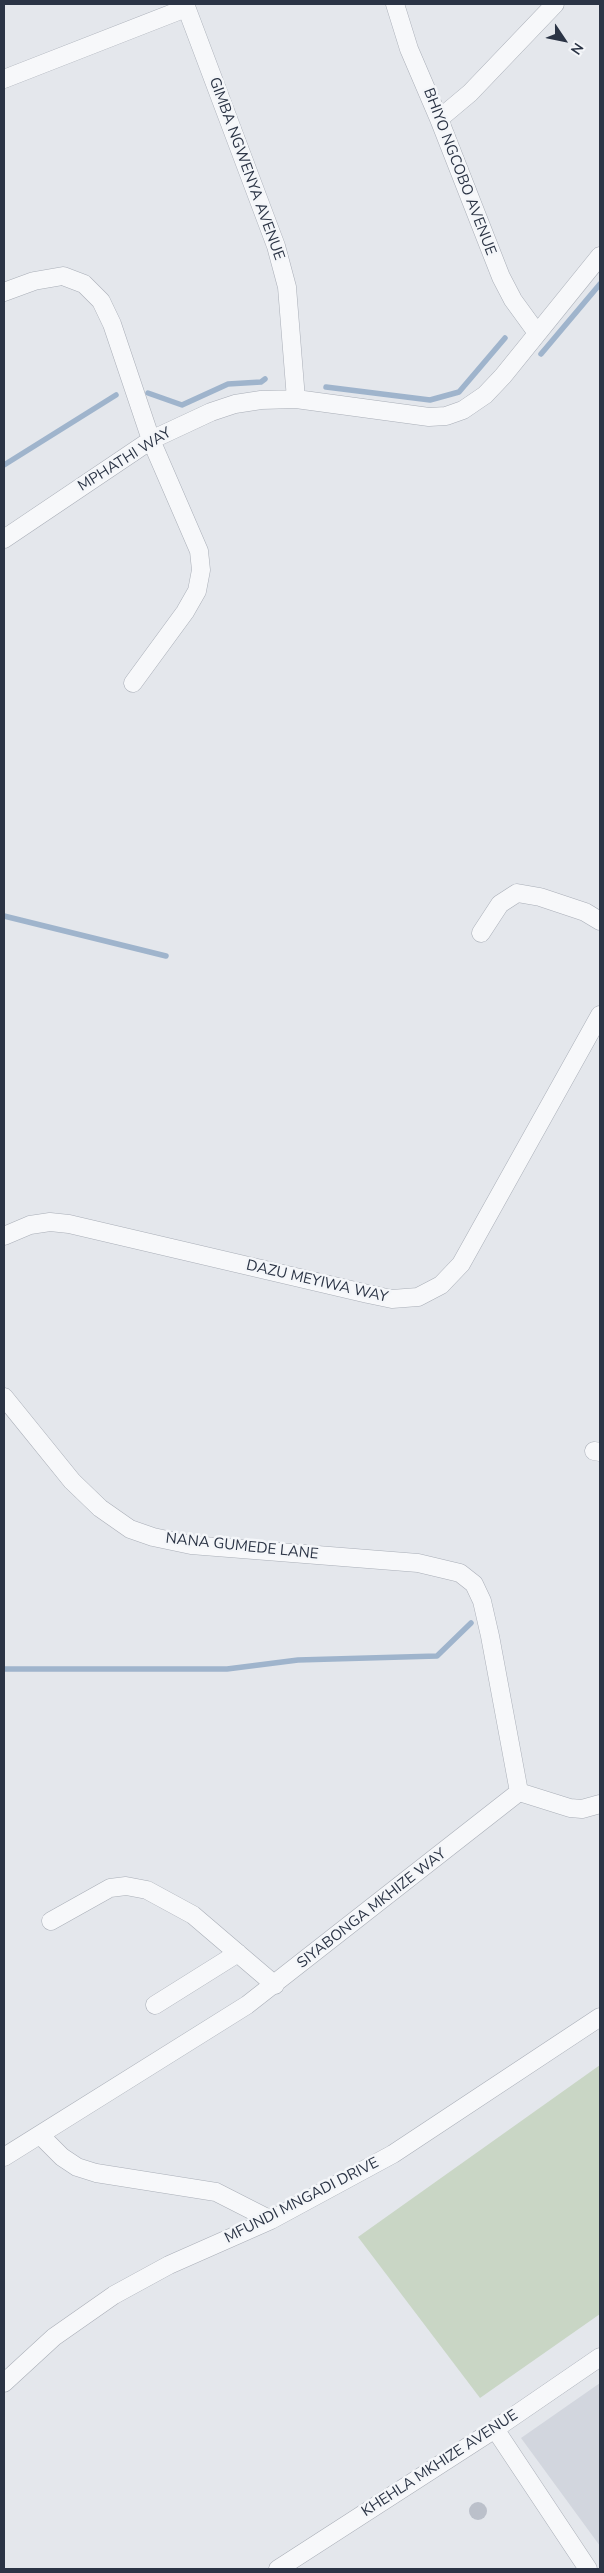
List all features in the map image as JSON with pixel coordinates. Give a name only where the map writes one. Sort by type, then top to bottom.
[{"type":"street","name":"BHIYO NGCOBO AVENUE","points":[[395,4],[409,49],[439,119],[501,277],[514,300],[537,332]]},
{"type":"street","points":[[439,119],[470,94],[555,4]]},
{"type":"street","points":[[4,79],[186,6]]},
{"type":"street","name":"GIMBA NGWENYA AVENUE","points":[[186,6],[276,246],[286,287],[296,399]]},
{"type":"street","name":"MPHATHI WAY","points":[[4,539],[151,440],[211,412],[235,404],[260,400],[296,399],[429,418],[446,416],[463,410],[485,395],[600,256]]},
{"type":"street","points":[[4,292],[34,281],[63,276],[84,284],[101,301],[112,324],[151,440],[199,551],[201,570],[197,591],[186,612],[133,683]]},
{"type":"street","points":[[481,934],[500,904],[517,893],[585,912],[600,921]]},
{"type":"street","name":"DAZU MEYIWA WAY","points":[[4,1236],[30,1225],[50,1222],[69,1224],[368,1294],[392,1299],[418,1297],[441,1285],[460,1264],[600,1015]]},
{"type":"street","name":"NANA GUMEDE LANE","points":[[4,1397],[72,1481],[100,1508],[130,1529],[153,1537],[191,1545],[432,1565],[460,1572],[474,1584],[482,1601],[519,1792]]},
{"type":"street","points":[[519,1792],[570,1808],[582,1809],[600,1804]]},
{"type":"street","name":"SIYABONGA MKHIZE WAY","points":[[4,2157],[275,1986],[519,1792]]},
{"type":"street","points":[[51,1921],[110,1888],[126,1886],[147,1890],[165,1898],[193,1915],[275,1986]]},
{"type":"street","points":[[155,2005],[238,1953]]},
{"type":"street","name":"MFUNDI MNGADI DRIVE","points":[[4,2383],[54,2337],[114,2295],[169,2265],[271,2220],[393,2154],[600,2017]]},
{"type":"street","points":[[40,2135],[77,2167],[96,2174],[216,2192],[271,2220]]},
{"type":"street","name":"KHEHLA MKHIZE AVENUE","points":[[278,2569],[495,2429],[600,2357]]},
{"type":"street","points":[[495,2429],[580,2566]]},
{"type":"shaded area","points":[[600,2383],[600,2546],[521,2438]]},
{"type":"green space","points":[[600,2065],[600,2314],[480,2398],[358,2237]]},
{"type":"building","points":[[478,2502],[484,2505],[487,2511],[484,2517],[478,2520],[472,2517],[469,2511],[472,2505]]},
{"type":"waterway","points":[[541,354],[600,284]]},
{"type":"waterway","points":[[326,387],[430,400],[459,392],[505,338]]},
{"type":"waterway","points":[[148,393],[182,405],[228,384],[261,382],[265,379]]},
{"type":"waterway","points":[[4,465],[116,395]]},
{"type":"waterway","points":[[4,916],[166,956]]},
{"type":"waterway","points":[[4,1669],[227,1669],[298,1660],[437,1656],[471,1623]]}]
